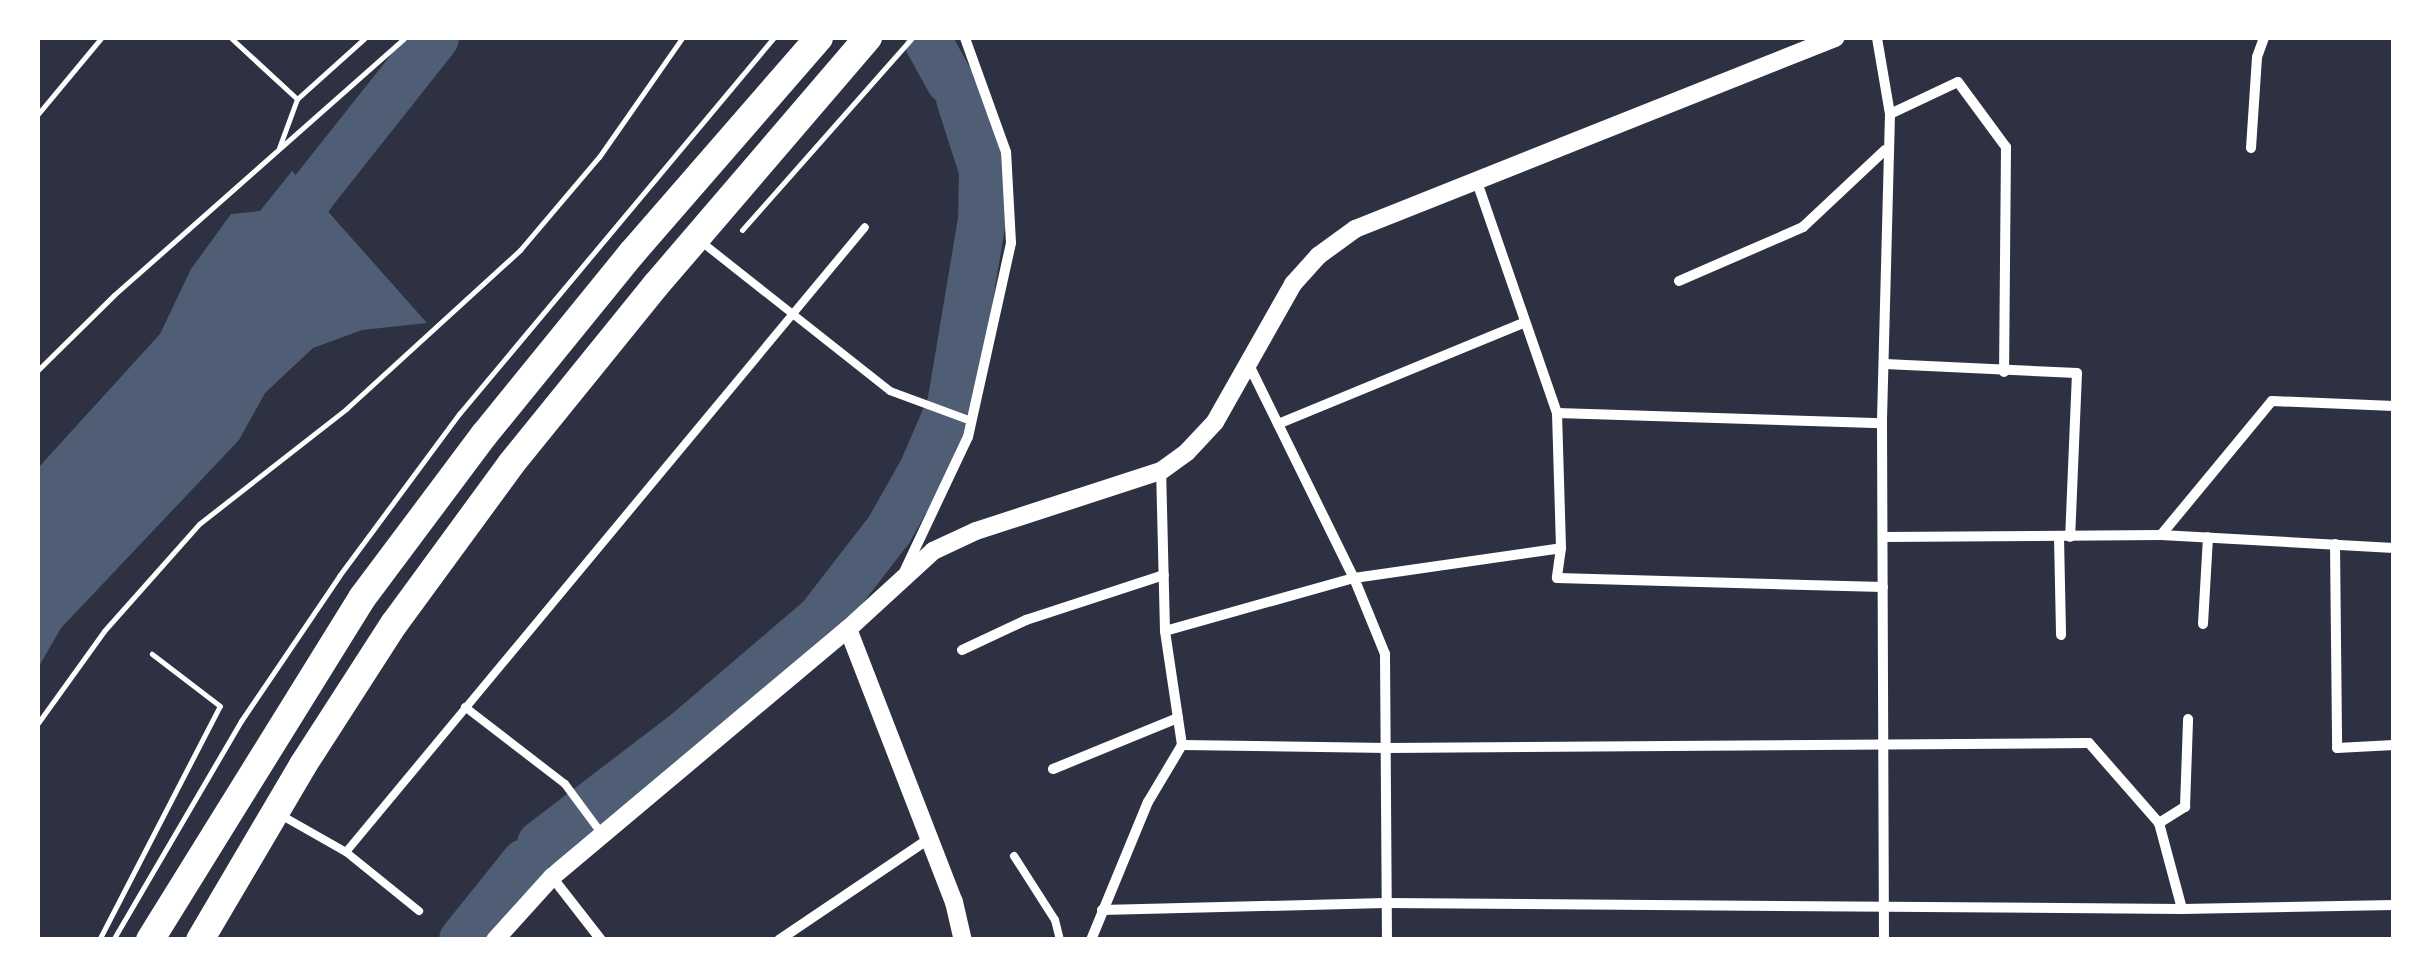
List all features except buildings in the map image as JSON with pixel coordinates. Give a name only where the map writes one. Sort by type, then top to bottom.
[{"type":"highway","points":[[150,940],[362,598],[484,435],[632,253],[819,38]]},
{"type":"highway","points":[[200,940],[275,812],[394,624],[510,464],[696,238],[868,38]]},
{"type":"street","points":[[495,940],[552,877],[848,628],[902,574],[933,551],[976,531],[1161,471],[1188,452],[1214,422],[1293,284],[1318,256],[1355,230],[1835,38]]},
{"type":"street","points":[[1877,38],[1890,114],[1886,150],[1882,423],[1884,940]]},
{"type":"street","points":[[2251,148],[2257,58],[2264,38]]},
{"type":"street","points":[[902,574],[972,420],[1011,243],[1006,152],[969,39]]},
{"type":"street","points":[[1890,114],[1958,82],[2006,146],[2004,372]]},
{"type":"street","points":[[1679,281],[1804,227],[1886,150]]},
{"type":"street","points":[[1477,182],[1557,414],[1557,578],[1884,587]]},
{"type":"street","points":[[1278,424],[1526,322]]},
{"type":"street","points":[[1248,362],[1354,578],[1386,654],[1387,940]]},
{"type":"street","points":[[1885,364],[2077,374],[2061,635]]},
{"type":"street","points":[[2160,535],[2272,401],[2394,406]]},
{"type":"street","points":[[1557,414],[1882,423]]},
{"type":"street","points":[[1091,940],[1148,802],[1182,745],[1165,631],[1161,471]]},
{"type":"street","points":[[1884,537],[2160,535],[2394,548]]},
{"type":"street","points":[[2203,624],[2208,537]]},
{"type":"street","points":[[2335,544],[2337,748],[2394,745]]},
{"type":"street","points":[[1165,631],[1354,578],[1560,548]]},
{"type":"street","points":[[962,650],[1026,620],[1164,575]]},
{"type":"street","points":[[848,628],[930,838],[963,940]]},
{"type":"street","points":[[1052,769],[1178,718]]},
{"type":"street","points":[[2159,823],[2185,807],[2188,719]]},
{"type":"street","points":[[1182,745],[1388,748],[2089,744],[2159,823],[2182,909]]},
{"type":"street","points":[[779,940],[930,838]]},
{"type":"street","points":[[552,877],[601,940]]},
{"type":"street","points":[[1102,910],[1385,903],[2182,909],[2394,905]]},
{"type":"lane","points":[[346,852],[865,227]]},
{"type":"lane","points":[[696,238],[890,392],[972,420]]},
{"type":"lane","points":[[465,707],[566,784],[602,834]]},
{"type":"lane","points":[[275,812],[346,852],[419,911]]},
{"type":"lane","points":[[1014,856],[1055,920],[1060,940]]},
{"type":"path","points":[[38,114],[100,38]]},
{"type":"path","points":[[231,38],[297,99]]},
{"type":"path","points":[[278,152],[297,99],[365,38]]},
{"type":"path","points":[[38,370],[114,295],[404,38]]},
{"type":"path","points":[[38,722],[104,631],[199,524],[346,409],[520,250],[599,157],[682,38]]},
{"type":"path","points":[[718,257],[912,38]]},
{"type":"path","points":[[99,940],[220,706],[152,654]]},
{"type":"water","points":[[292,171],[427,323],[362,330],[313,348],[265,393],[239,440],[61,628],[38,668],[38,468],[160,334],[191,269],[231,214],[260,211]]},
{"type":"waterway","points":[[279,247],[312,193],[435,38]]},
{"type":"waterway","points":[[929,43],[950,81]]},
{"type":"waterway","points":[[541,844],[683,736],[821,618],[889,530],[923,470],[951,405],[982,220],[983,170],[960,99]]},
{"type":"waterway","points":[[463,940],[525,863]]}]
